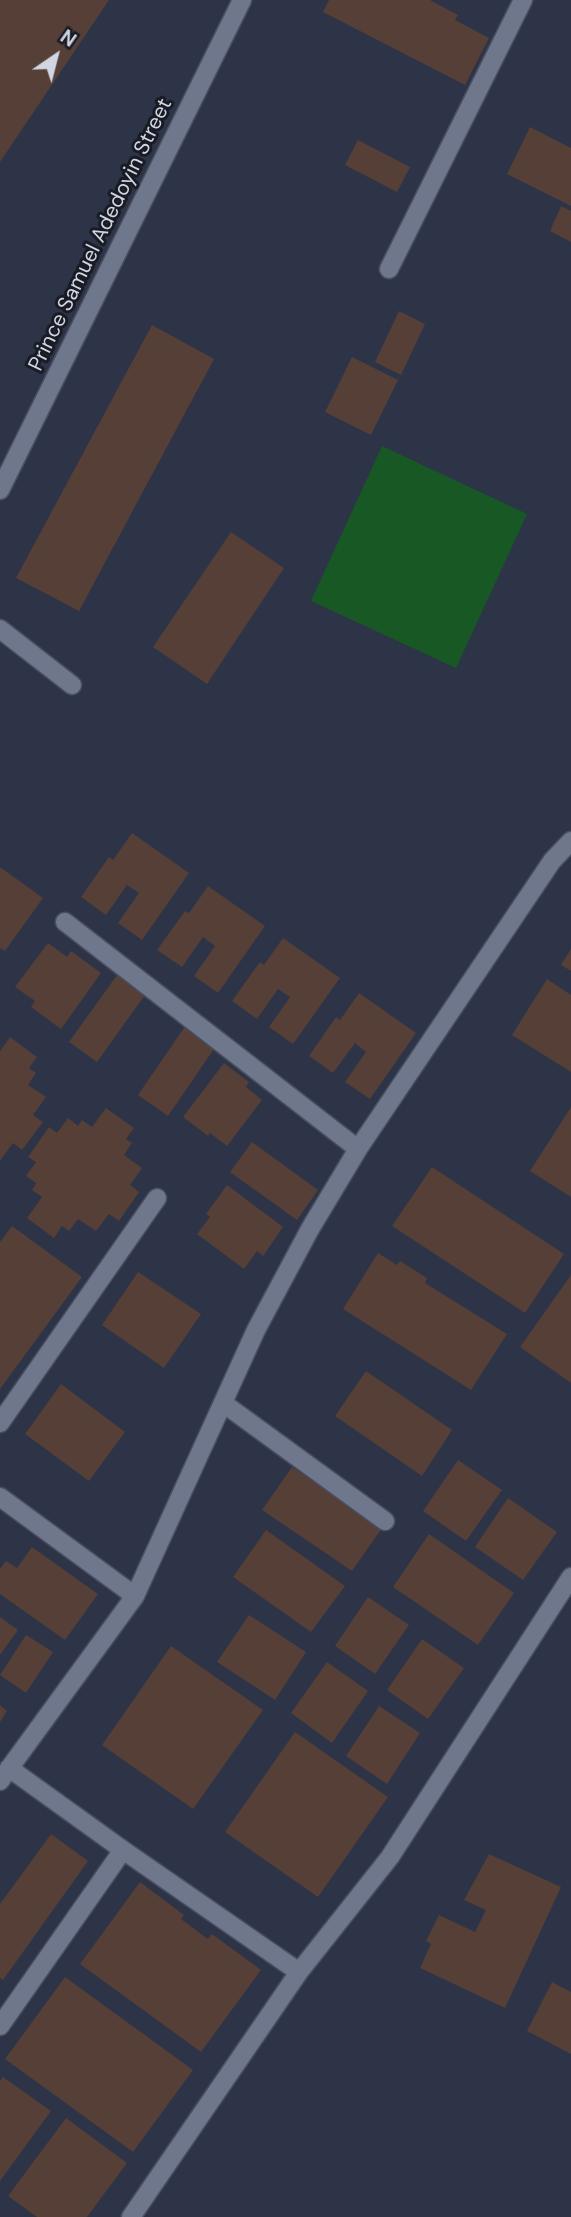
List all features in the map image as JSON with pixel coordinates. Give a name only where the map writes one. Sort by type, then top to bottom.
[{"type":"street","name":"Prince Samuel Adedoyin Street","points":[[0,490],[242,0]]},
{"type":"street","points":[[389,269],[523,0]]},
{"type":"street","points":[[0,629],[72,685]]},
{"type":"street","points":[[299,1972],[122,1850],[5,1775],[135,1597],[274,1296],[358,1149],[552,861],[571,841]]},
{"type":"street","points":[[65,922],[358,1149]]},
{"type":"street","points":[[0,1423],[157,1198]]},
{"type":"street","points":[[223,1403],[385,1521]]},
{"type":"street","points":[[0,1497],[135,1597]]},
{"type":"street","points":[[131,2217],[299,1972],[390,1857],[571,1577]]},
{"type":"street","points":[[0,2026],[122,1850]]},
{"type":"green space","points":[[382,446],[527,514],[456,668],[311,601]]},
{"type":"building","points":[[0,0],[109,0],[0,162]]},
{"type":"building","points":[[329,0],[430,0],[458,15],[455,20],[489,38],[465,85],[323,12]]},
{"type":"building","points":[[530,127],[571,148],[571,206],[507,174]]},
{"type":"building","points":[[358,140],[410,167],[397,192],[345,165]]},
{"type":"building","points":[[561,206],[571,211],[571,242],[550,231]]},
{"type":"building","points":[[399,311],[425,324],[401,375],[375,362]]},
{"type":"building","points":[[152,325],[214,359],[79,611],[16,578]]},
{"type":"building","points":[[352,357],[398,380],[371,435],[325,412]]},
{"type":"building","points":[[231,532],[284,568],[207,684],[153,647]]},
{"type":"building","points":[[132,833],[189,873],[142,940],[118,923],[139,893],[127,885],[106,915],[81,897],[109,857],[113,860]]},
{"type":"building","points":[[0,867],[43,898],[5,951],[0,948]]},
{"type":"building","points":[[208,886],[265,926],[218,993],[194,976],[215,946],[203,937],[182,967],[157,950],[185,911],[189,913]]},
{"type":"building","points":[[283,938],[340,978],[293,1044],[269,1027],[290,997],[278,989],[257,1019],[232,1001],[260,962],[264,965]]},
{"type":"building","points":[[48,943],[67,957],[71,951],[101,973],[61,1029],[31,1007],[35,1001],[15,987]]},
{"type":"building","points":[[571,949],[571,971],[561,965]]},
{"type":"building","points":[[117,975],[145,995],[97,1062],[69,1042]]},
{"type":"building","points":[[547,979],[571,995],[571,1072],[512,1035]]},
{"type":"building","points":[[359,993],[416,1033],[370,1099],[345,1082],[366,1052],[355,1043],[333,1073],[309,1056],[336,1017],[340,1020]]},
{"type":"building","points":[[186,1025],[216,1046],[168,1116],[138,1095]]},
{"type":"building","points":[[10,1037],[37,1057],[29,1068],[36,1073],[28,1085],[46,1097],[33,1115],[43,1122],[22,1150],[13,1143],[0,1161],[0,1051]]},
{"type":"building","points":[[224,1063],[249,1082],[246,1087],[262,1100],[227,1146],[210,1133],[208,1136],[183,1117]]},
{"type":"building","points":[[571,1107],[571,1197],[530,1171]]},
{"type":"building","points":[[106,1108],[134,1128],[126,1139],[132,1143],[124,1155],[142,1168],[130,1185],[139,1192],[119,1221],[109,1214],[96,1231],[78,1219],[69,1231],[62,1226],[54,1238],[27,1218],[42,1197],[32,1190],[36,1183],[26,1176],[36,1162],[28,1157],[49,1127],[57,1133],[68,1118],[78,1126],[82,1120],[92,1127]]},
{"type":"building","points":[[252,1142],[318,1190],[297,1220],[230,1172]]},
{"type":"building","points":[[432,1167],[564,1254],[525,1313],[392,1226]]},
{"type":"building","points":[[227,1185],[283,1227],[263,1256],[257,1251],[244,1269],[197,1234],[210,1217],[206,1214]]},
{"type":"building","points":[[12,1226],[82,1277],[0,1389],[0,1242]]},
{"type":"building","points":[[378,1253],[397,1265],[400,1261],[427,1278],[425,1283],[507,1334],[471,1390],[343,1309]]},
{"type":"building","points":[[138,1272],[201,1314],[164,1368],[102,1325]]},
{"type":"building","points":[[571,1275],[571,1383],[520,1347]]},
{"type":"building","points":[[366,1371],[452,1430],[422,1476],[335,1416]]},
{"type":"building","points":[[61,1384],[125,1432],[89,1481],[25,1434]]},
{"type":"building","points":[[458,1460],[502,1490],[466,1541],[423,1511]]},
{"type":"building","points":[[292,1467],[382,1528],[352,1571],[262,1510]]},
{"type":"building","points":[[508,1498],[557,1532],[523,1580],[475,1547]]},
{"type":"building","points":[[266,1530],[345,1586],[311,1632],[233,1577]]},
{"type":"building","points":[[429,1534],[514,1593],[478,1645],[393,1587]]},
{"type":"building","points":[[32,1547],[98,1594],[65,1640],[0,1594],[0,1569],[6,1561],[17,1568]]},
{"type":"building","points":[[368,1597],[409,1625],[375,1674],[335,1646]]},
{"type":"building","points":[[249,1615],[306,1652],[275,1700],[217,1662]]},
{"type":"building","points":[[0,1617],[18,1630],[0,1655]]},
{"type":"building","points":[[26,1635],[53,1652],[26,1693],[0,1675]]},
{"type":"building","points":[[422,1639],[464,1668],[428,1719],[387,1690]]},
{"type":"building","points":[[171,1646],[263,1710],[193,1809],[102,1745]]},
{"type":"building","points":[[327,1662],[368,1691],[332,1743],[291,1713]]},
{"type":"building","points":[[0,1705],[7,1711],[0,1722]]},
{"type":"building","points":[[379,1706],[420,1733],[387,1784],[346,1756]]},
{"type":"building","points":[[295,1732],[388,1797],[318,1897],[225,1832]]},
{"type":"building","points":[[51,1834],[88,1861],[3,1980],[0,1978],[0,1904]]},
{"type":"building","points":[[489,1854],[561,1887],[505,2008],[420,1968],[431,1944],[426,1941],[439,1915],[475,1932],[486,1910],[464,1900]]},
{"type":"building","points":[[140,1882],[184,1915],[181,1919],[208,1939],[212,1934],[261,1970],[201,2052],[80,1964]]},
{"type":"building","points":[[65,1977],[193,2070],[133,2152],[5,2059]]},
{"type":"building","points":[[552,1982],[571,1992],[571,2054],[527,2031]]},
{"type":"building","points":[[3,2077],[51,2111],[0,2181],[0,2081]]},
{"type":"building","points":[[66,2118],[127,2163],[87,2217],[37,2217],[8,2196]]}]
